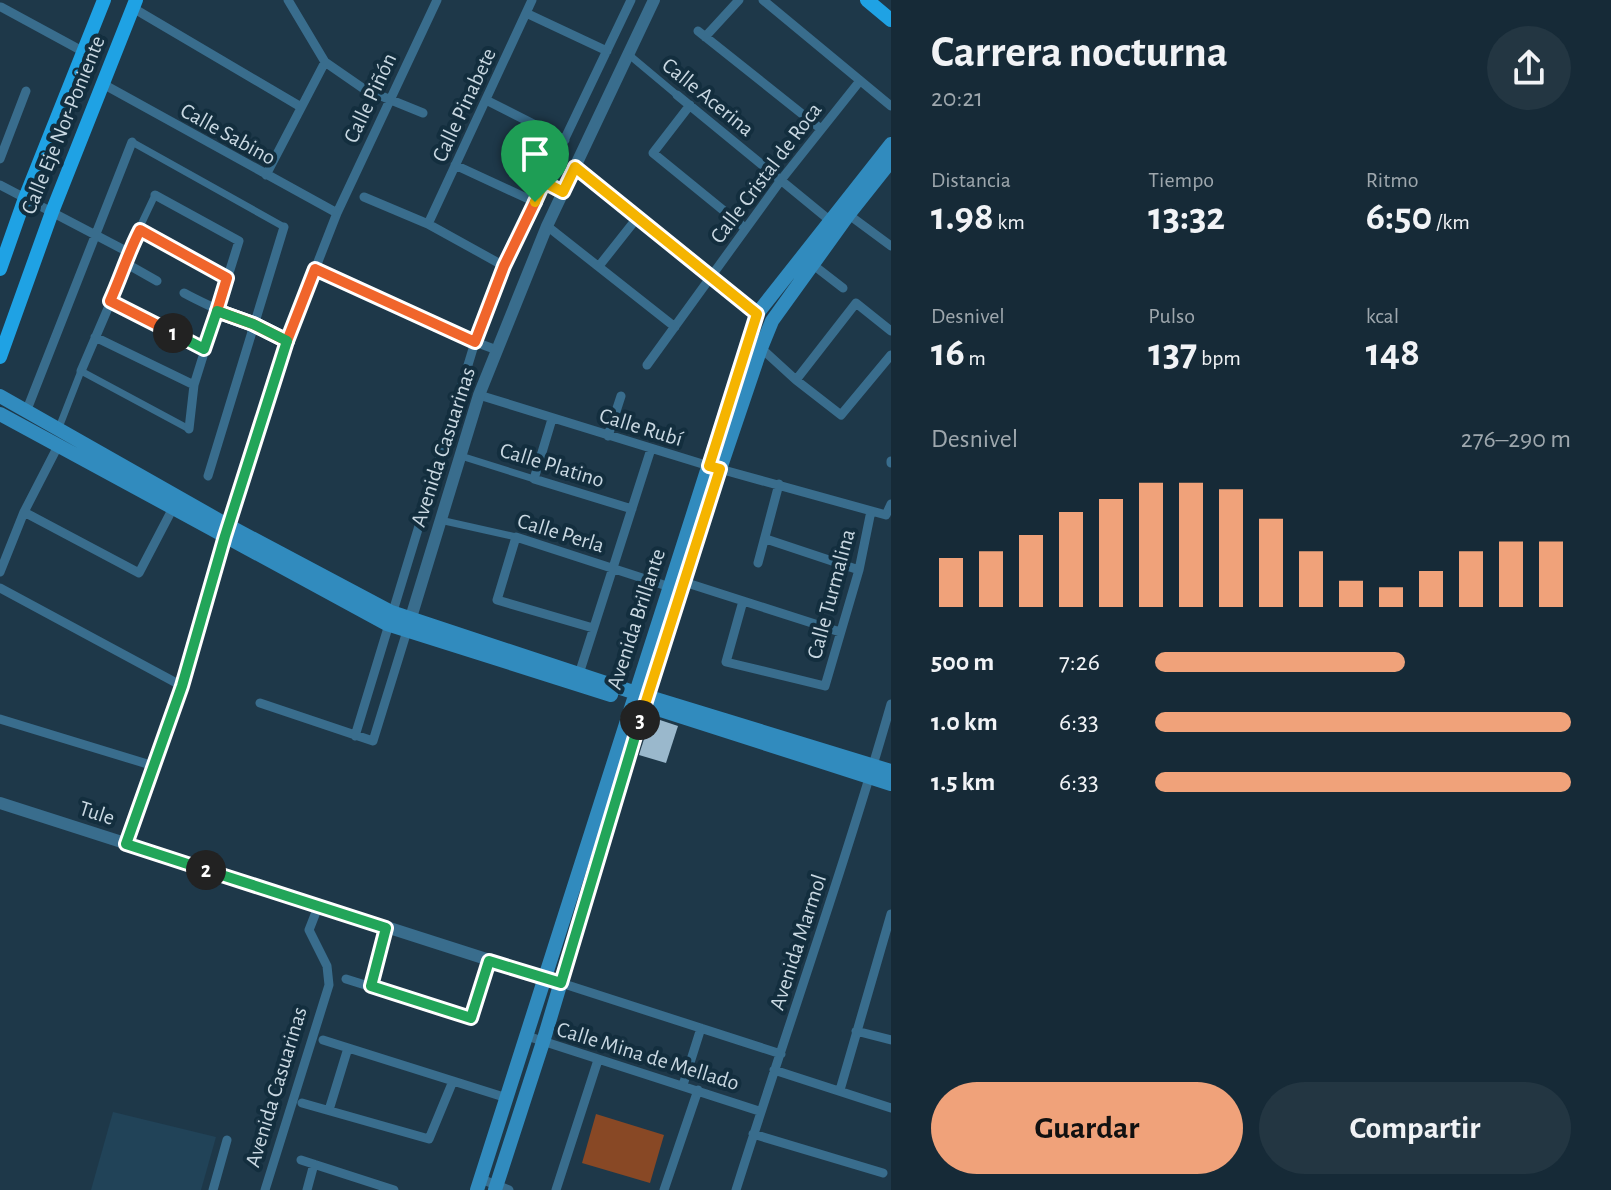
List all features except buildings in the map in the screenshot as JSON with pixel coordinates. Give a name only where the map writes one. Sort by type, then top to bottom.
[{"type":"main road","name":"Calle Eje Nor-Poniente","points":[[0,269],[104,0]]},
{"type":"main road","points":[[867,0],[891,20]]},
{"type":"main road","name":"Calle Eje Nor-Poniente","points":[[0,357],[52,212],[135,4]]},
{"type":"main road","points":[[81,59],[84,77],[104,82]]},
{"type":"main road","points":[[65,99],[75,96],[86,102],[92,112]]},
{"type":"main road","name":"Avenida Brillante","points":[[479,1185],[677,584],[757,314],[834,224],[891,144]]},
{"type":"main road","name":"Avenida Brillante","points":[[844,211],[891,161]]},
{"type":"main road","name":"Avenida Brillante","points":[[714,467],[772,321],[812,264],[834,224]]},
{"type":"main road","points":[[0,396],[227,531],[389,618],[872,771],[891,784]]},
{"type":"main road","points":[[0,414],[173,508],[227,531]]},
{"type":"main road","points":[[409,625],[579,674],[640,699]]},
{"type":"main road","name":"Avenida Brillante","points":[[500,1188],[640,699]]},
{"type":"main road","points":[[872,771],[891,771]]},
{"type":"street","name":"Calle Piñón","points":[[126,844],[182,686],[287,341],[337,213],[437,0]]},
{"type":"street","name":"Calle Pinabete","points":[[428,224],[532,0]]},
{"type":"street","name":"Avenida Casuarinas","points":[[631,0],[504,266],[475,342],[355,736],[373,741],[479,395],[547,226],[654,0]]},
{"type":"street","points":[[739,0],[702,34],[821,129]]},
{"type":"street","points":[[763,0],[891,106]]},
{"type":"street","points":[[291,1],[325,62],[364,89],[423,113]]},
{"type":"street","points":[[135,4],[301,107]]},
{"type":"street","points":[[2,5],[81,59]]},
{"type":"street","points":[[526,13],[607,51]]},
{"type":"street","name":"Calle Acerina","points":[[628,54],[834,224]]},
{"type":"street","points":[[266,175],[325,62]]},
{"type":"street","name":"Calle Sabino","points":[[104,82],[337,213]]},
{"type":"street","name":"Calle Cristal de Roca","points":[[647,365],[745,228],[859,82]]},
{"type":"street","points":[[0,159],[26,91]]},
{"type":"street","points":[[486,100],[565,140]]},
{"type":"street","points":[[690,105],[653,153],[745,228]]},
{"type":"street","points":[[26,412],[132,142],[284,227],[208,476]]},
{"type":"street","points":[[455,165],[535,202]]},
{"type":"street","points":[[575,167],[757,314]]},
{"type":"street","points":[[544,182],[563,192]]},
{"type":"street","points":[[0,185],[128,252]]},
{"type":"street","points":[[58,430],[81,371],[95,337],[127,264],[128,252],[155,195],[239,241],[194,385],[189,429],[81,371]]},
{"type":"street","points":[[364,197],[428,224],[504,266]]},
{"type":"street","points":[[844,211],[891,246]]},
{"type":"street","points":[[599,266],[637,218]]},
{"type":"street","points":[[547,226],[675,327]]},
{"type":"street","points":[[140,230],[227,278]]},
{"type":"street","points":[[127,264],[157,281]]},
{"type":"street","points":[[812,264],[843,288]]},
{"type":"street","points":[[315,269],[497,350]]},
{"type":"street","points":[[184,293],[287,341]]},
{"type":"street","points":[[110,301],[204,349]]},
{"type":"street","points":[[796,380],[856,303],[891,331]]},
{"type":"street","points":[[95,337],[194,385]]},
{"type":"street","points":[[761,348],[841,415],[891,355]]},
{"type":"street","name":"Calle Rubí","points":[[479,395],[651,449],[886,515],[891,504]]},
{"type":"street","points":[[608,436],[621,396]]},
{"type":"street","points":[[534,479],[552,419]]},
{"type":"street","points":[[0,572],[24,512],[58,446]]},
{"type":"street","points":[[579,674],[651,449]]},
{"type":"street","name":"Calle Platino","points":[[461,456],[632,509]]},
{"type":"street","points":[[758,563],[779,484]]},
{"type":"street","points":[[24,512],[139,573],[173,508]]},
{"type":"street","name":"Calle Turmalina","points":[[743,601],[726,662],[825,686],[859,570],[871,511]]},
{"type":"street","name":"Calle Perla","points":[[439,519],[516,537],[614,568],[743,601],[840,632]]},
{"type":"street","points":[[516,537],[497,600],[593,628]]},
{"type":"street","points":[[766,539],[859,570]]},
{"type":"street","points":[[0,588],[182,686]]},
{"type":"street","points":[[260,703],[355,736]]},
{"type":"street","name":"Avenida Marmol","points":[[736,1190],[891,704]]},
{"type":"street","points":[[0,719],[154,766]]},
{"type":"street","name":"Tule","points":[[0,803],[561,983]]},
{"type":"street","name":"Avenida Casuarinas","points":[[265,1190],[329,985],[327,966],[309,930],[318,907]]},
{"type":"street","points":[[840,1090],[888,936],[891,914]]},
{"type":"street","points":[[371,986],[386,928]]},
{"type":"street","points":[[346,979],[471,1018],[489,961]]},
{"type":"street","points":[[561,983],[781,1054]]},
{"type":"street","points":[[683,1085],[701,1028]]},
{"type":"street","points":[[856,1031],[891,1040]]},
{"type":"street","name":"Calle Mina de Mellado","points":[[527,1036],[759,1111]]},
{"type":"street","points":[[323,1040],[507,1098]]},
{"type":"street","points":[[329,1110],[348,1048]]},
{"type":"street","points":[[556,1190],[598,1060]]},
{"type":"street","points":[[774,1070],[891,1108]]},
{"type":"street","points":[[302,1103],[429,1139],[453,1081]]},
{"type":"street","points":[[664,1190],[698,1090]]},
{"type":"street","points":[[753,1134],[883,1173]]},
{"type":"street","points":[[213,1190],[227,1140]]},
{"type":"street","points":[[301,1160],[394,1190]]},
{"type":"street","points":[[307,1190],[314,1164]]},
{"type":"street","points":[[479,1185],[500,1188]]},
{"type":"shaded area","points":[[113,1112],[216,1137],[201,1190],[91,1190]]},
{"type":"shaded area","points":[[596,1114],[664,1135],[650,1183],[582,1163]]},
{"type":"route","points":[[535,202],[504,266],[475,342],[315,269],[287,341],[217,311],[227,278],[140,230],[128,252],[127,264],[110,301],[204,349],[217,311],[253,324],[287,341],[225,536],[182,686],[126,844],[386,928],[371,986],[471,1018],[489,961],[561,983],[644,705],[720,469],[709,466],[757,314],[575,167],[563,192],[544,182],[535,202]]}]
